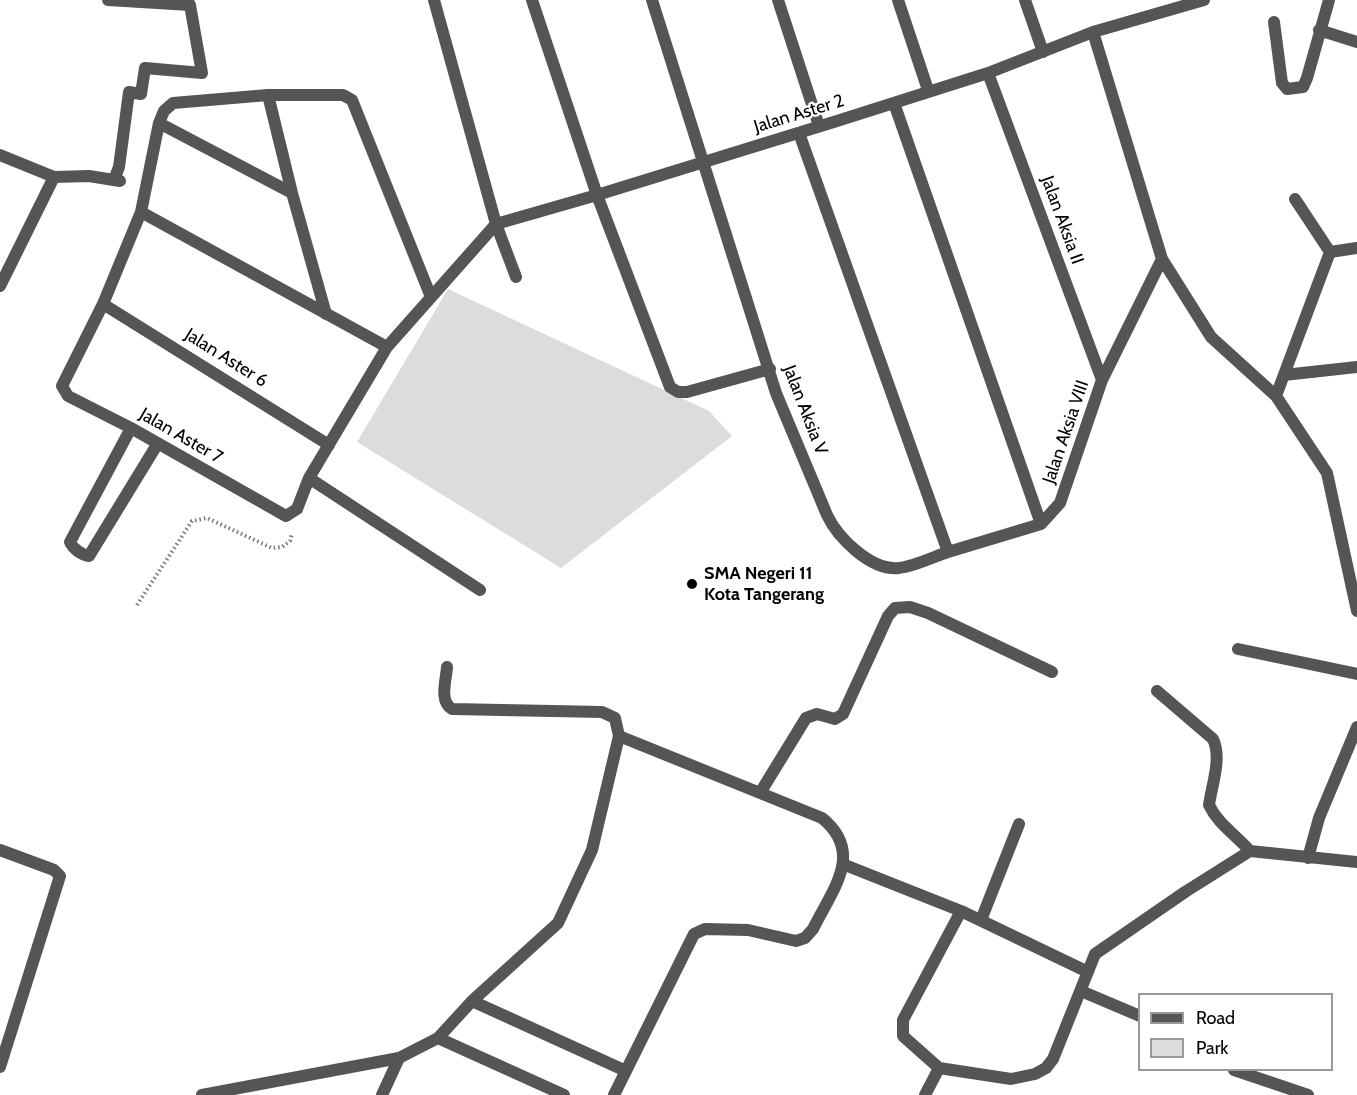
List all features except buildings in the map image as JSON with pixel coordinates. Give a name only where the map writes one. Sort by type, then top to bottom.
[{"type":"street","points":[[0,155],[54,177],[89,176],[117,180],[129,92],[141,94],[145,68],[202,73],[190,5],[108,0]]},
{"type":"street","points":[[434,0],[496,224],[516,277]]},
{"type":"street","points":[[532,0],[597,195],[670,387],[678,392],[687,392],[770,369]]},
{"type":"street","name":"Jalan Aksia V","points":[[652,0],[776,393],[833,527],[865,558],[881,566],[899,568],[948,552]]},
{"type":"street","points":[[778,0],[819,126]]},
{"type":"street","points":[[898,0],[928,90]]},
{"type":"street","points":[[1025,0],[1043,52]]},
{"type":"street","name":"Jalan Aster 2","points":[[496,224],[894,103],[928,90],[988,73],[1093,32],[1204,0]]},
{"type":"street","points":[[1274,22],[1282,83],[1287,89],[1303,87],[1329,0]]},
{"type":"street","points":[[1320,30],[1357,42]]},
{"type":"street","points":[[1093,32],[1162,259],[1211,337],[1276,396],[1326,473],[1357,611]]},
{"type":"street","name":"Jalan Aksia II","points":[[988,73],[1102,380]]},
{"type":"street","points":[[103,304],[141,212],[159,123],[164,111],[173,103],[268,95],[343,95],[352,100],[430,297]]},
{"type":"street","points":[[268,95],[292,193],[326,314]]},
{"type":"street","points":[[799,133],[948,552],[1041,524],[894,103]]},
{"type":"street","points":[[159,123],[292,193]]},
{"type":"street","points":[[0,286],[54,177]]},
{"type":"street","points":[[1295,199],[1330,252]]},
{"type":"street","points":[[141,212],[387,347]]},
{"type":"street","points":[[292,513],[309,478],[387,347],[496,224]]},
{"type":"street","points":[[1330,252],[1357,248]]},
{"type":"street","points":[[1276,396],[1330,252]]},
{"type":"street","name":"Jalan Aksia VIII","points":[[1041,524],[1060,503],[1102,380],[1162,259]]},
{"type":"street","name":"Jalan Aster 7","points":[[103,304],[62,386],[68,396],[292,513]]},
{"type":"street","name":"Jalan Aster 6","points":[[103,304],[329,445]]},
{"type":"street","points":[[1284,375],[1357,367]]},
{"type":"street","points":[[131,428],[70,542],[73,548],[84,555],[89,556],[158,443]]},
{"type":"street","points":[[309,478],[480,590]]},
{"type":"street","points":[[760,793],[806,718],[817,714],[835,719],[843,714],[888,616],[895,608],[910,607],[928,613],[1052,672]]},
{"type":"street","points":[[1238,649],[1357,674]]},
{"type":"street","points":[[202,1095],[399,1058],[438,1038],[472,1001],[543,940],[567,908],[592,850],[619,736],[615,718],[602,712],[452,709],[447,706],[444,698],[447,667]]},
{"type":"street","points":[[1157,692],[1213,739],[1217,747],[1209,805],[1222,825],[1236,835],[1250,851]]},
{"type":"street","points":[[1308,858],[1317,825],[1357,727]]},
{"type":"street","points":[[614,1095],[694,934],[705,929],[748,930],[796,941],[805,938],[813,929],[844,866],[840,835],[822,818],[619,736]]},
{"type":"street","points":[[981,920],[1019,824]]},
{"type":"street","points":[[0,850],[54,870],[60,876],[0,1067]]},
{"type":"street","points":[[961,911],[903,1020],[903,1036],[939,1068],[1011,1079],[1035,1074],[1046,1068],[1053,1059],[1095,954],[1250,851],[1357,862]]},
{"type":"street","points":[[844,866],[961,911],[1088,972]]},
{"type":"street","points":[[1081,991],[1138,1015]]},
{"type":"street","points":[[472,1001],[626,1071]]},
{"type":"street","points":[[438,1038],[564,1095]]},
{"type":"street","points":[[382,1095],[399,1058]]},
{"type":"street","points":[[925,1095],[939,1068]]},
{"type":"street","points":[[1237,1071],[1308,1095]]},
{"type":"path","points":[[137,604],[192,521],[207,519],[272,548],[282,547],[290,541],[292,513]]},
{"type":"green space","points":[[448,289],[709,411],[732,436],[561,568],[357,442]]},
{"type":"place","name":"SMA Negeri 11 Kota Tangerang","points":[[692,584]]}]
